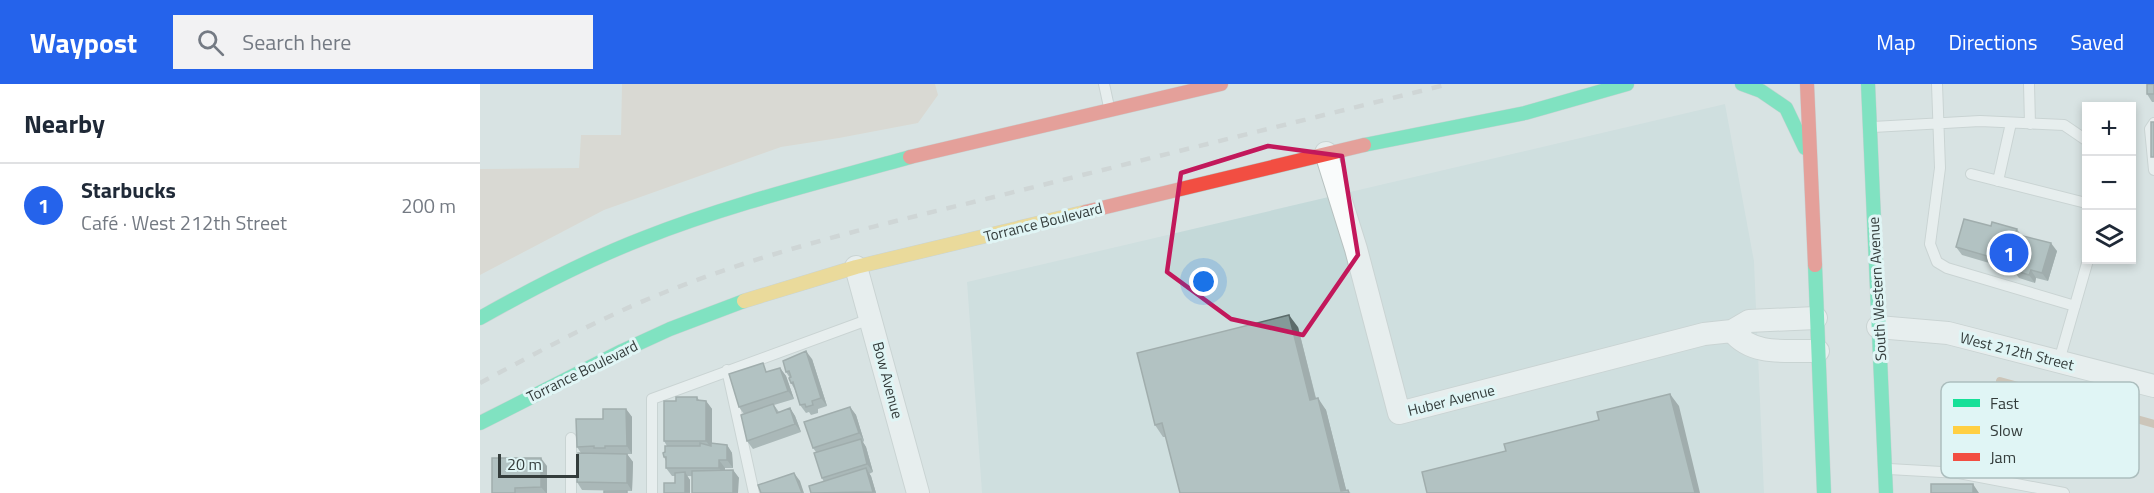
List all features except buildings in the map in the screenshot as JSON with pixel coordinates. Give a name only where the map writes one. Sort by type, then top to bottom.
[{"type":"main road","points":[[480,318],[539,285],[644,238],[770,196],[913,156],[1221,84]]},
{"type":"main road","name":"Torrance Boulevard","points":[[480,423],[670,329],[760,295],[856,267],[1326,153],[1525,113],[1627,84]]},
{"type":"main road","points":[[1742,84],[1761,91],[1786,108],[1812,163]]},
{"type":"main road","points":[[1807,84],[1824,493]]},
{"type":"main road","name":"South Western Avenue","points":[[1868,84],[1886,493]]},
{"type":"street","name":"Huber Avenue","points":[[1326,153],[1356,249],[1399,413],[1704,334],[1732,331],[1749,321],[1816,318]]},
{"type":"street","name":"Bow Avenue","points":[[856,267],[918,493]]},
{"type":"street","name":"West 212th Street","points":[[1878,327],[1948,333],[2139,382]]},
{"type":"street","points":[[1732,331],[1738,339],[1751,347],[1762,350],[1818,351]]},
{"type":"street","name":"West 212th Street","points":[[2139,382],[2154,386]]},
{"type":"lane","points":[[1104,84],[1110,110]]},
{"type":"lane","points":[[1937,84],[1940,168],[1930,244],[1937,262],[1947,268],[2075,306]]},
{"type":"lane","points":[[2029,84],[2030,124]]},
{"type":"lane","points":[[1870,127],[1980,121],[2064,125],[2082,137]]},
{"type":"lane","points":[[1998,181],[2011,123]]},
{"type":"lane","points":[[2154,123],[2150,129],[2154,170]]},
{"type":"lane","points":[[1971,174],[2082,202]]},
{"type":"lane","points":[[2059,361],[2087,264]]},
{"type":"lane","points":[[652,493],[651,399],[870,319]]},
{"type":"lane","points":[[727,370],[754,493]]},
{"type":"lane","points":[[571,438],[571,493]]},
{"type":"lane","points":[[1885,468],[1941,472]]},
{"type":"lane","points":[[1985,478],[2064,493]]},
{"type":"highlighted area","points":[[1268,146],[1342,156],[1358,255],[1303,335],[1231,319],[1167,272],[1181,173]]},
{"type":"shaded area","points":[[622,84],[935,84],[938,95],[918,123],[781,147],[604,210],[480,275],[480,169],[579,168],[581,135],[621,135]]},
{"type":"shaded area","points":[[1725,104],[1754,261],[1764,493],[982,493],[967,282]]},
{"type":"waterway","points":[[2139,420],[2154,424]]},
{"type":"railway","points":[[480,383],[616,313],[704,277],[788,250],[1449,84]]},
{"type":"traffic: fast","points":[[1364,145],[1525,113],[1627,84]]},
{"type":"traffic: fast","points":[[1742,84],[1761,91],[1786,108],[1805,148]]},
{"type":"traffic: fast","points":[[1868,84],[1886,493]]},
{"type":"traffic: fast","points":[[480,318],[581,265],[676,226],[776,194],[910,157]]},
{"type":"traffic: fast","points":[[1815,265],[1824,493]]},
{"type":"traffic: fast","points":[[480,423],[622,351],[670,329],[744,301]]},
{"type":"traffic: slow","points":[[744,301],[856,267],[1085,212]]},
{"type":"traffic: jam","points":[[910,157],[1221,84]]},
{"type":"traffic: jam","points":[[1807,84],[1815,265]]},
{"type":"traffic: jam","points":[[1085,212],[1364,145]]},
{"type":"place","name":"Starbucks","points":[[2009,253]]}]
